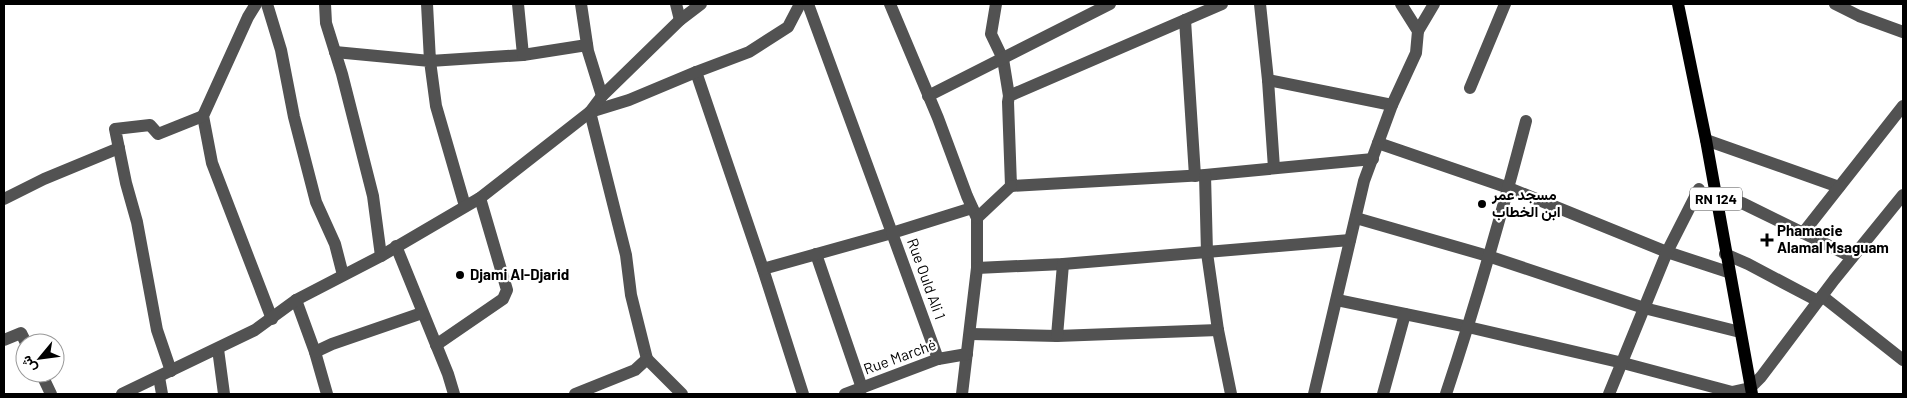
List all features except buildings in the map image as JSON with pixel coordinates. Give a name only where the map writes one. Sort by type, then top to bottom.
[{"type":"main road","name":"RN 124","points":[[1678,4],[1706,140],[1728,272],[1751,391]]},
{"type":"street","points":[[256,4],[248,17],[202,116],[212,163],[272,319]]},
{"type":"street","points":[[267,4],[281,50],[294,117],[316,202],[335,244],[343,275]]},
{"type":"street","points":[[325,4],[326,23],[342,74],[373,196],[381,256]]},
{"type":"street","points":[[427,4],[430,61],[436,106],[465,206]]},
{"type":"street","points":[[518,4],[523,55]]},
{"type":"street","points":[[582,4],[587,45],[602,96]]},
{"type":"street","points":[[676,4],[680,20]]},
{"type":"street","points":[[122,394],[256,330],[296,300],[381,256],[480,198],[590,112],[602,96],[680,20],[701,4]]},
{"type":"street","points":[[590,112],[630,100],[749,52],[788,27],[800,4]]},
{"type":"street","points":[[763,269],[892,233],[808,4]]},
{"type":"street","points":[[890,4],[938,118],[975,213],[977,268],[962,394]]},
{"type":"street","points":[[996,4],[991,34],[1003,59],[1010,96],[1008,102],[1011,186]]},
{"type":"street","points":[[928,96],[1109,4]]},
{"type":"street","points":[[1010,96],[1222,4]]},
{"type":"street","points":[[1260,4],[1268,80],[1274,168]]},
{"type":"street","points":[[1401,4],[1418,31]]},
{"type":"street","points":[[1314,394],[1364,181],[1392,105],[1416,53],[1418,31],[1434,4]]},
{"type":"street","points":[[1470,88],[1505,4]]},
{"type":"street","points":[[1835,4],[1859,16],[1903,32]]},
{"type":"street","points":[[1185,20],[1207,253],[1218,330],[1231,394]]},
{"type":"street","points":[[335,52],[430,61],[523,55],[587,45]]},
{"type":"street","points":[[696,72],[803,394]]},
{"type":"street","points":[[1268,80],[1392,105]]},
{"type":"street","points":[[1804,233],[1903,106]]},
{"type":"street","points":[[590,112],[626,255],[631,295],[646,359],[682,394]]},
{"type":"street","points":[[171,371],[157,330],[138,222],[115,129],[150,125],[158,134],[202,116]]},
{"type":"street","points":[[1446,394],[1509,188],[1526,121]]},
{"type":"street","points":[[1706,140],[1839,187]]},
{"type":"street","points":[[1378,143],[1509,188],[1668,252],[1728,272]]},
{"type":"street","points":[[4,199],[44,179],[119,148]]},
{"type":"street","points":[[975,213],[1011,186],[1200,175],[1372,159]]},
{"type":"street","points":[[1609,394],[1668,252],[1699,190]]},
{"type":"street","points":[[1715,195],[1742,203],[1852,257]]},
{"type":"street","points":[[1337,300],[1468,327],[1623,363],[1732,392],[1751,391],[1820,298],[1903,195]]},
{"type":"street","points":[[436,345],[503,299],[507,290],[480,198]]},
{"type":"street","name":"Rue Ould Ali 1","points":[[938,359],[892,233],[975,213]]},
{"type":"street","points":[[1356,218],[1488,256],[1644,308],[1740,332]]},
{"type":"street","points":[[977,268],[1063,264],[1350,240]]},
{"type":"street","points":[[396,246],[454,394]]},
{"type":"street","points":[[816,254],[862,388]]},
{"type":"street","points":[[1725,254],[1820,298],[1903,360]]},
{"type":"street","points":[[1057,336],[1063,264]]},
{"type":"street","points":[[296,300],[315,352],[327,394]]},
{"type":"street","points":[[315,352],[332,344],[422,313]]},
{"type":"street","points":[[1383,394],[1404,314]]},
{"type":"street","points":[[970,334],[1057,336],[1218,330]]},
{"type":"street","points":[[218,349],[224,394]]},
{"type":"street","name":"Rue Marché","points":[[845,394],[938,359],[967,354]]},
{"type":"street","points":[[575,394],[635,370],[646,359]]},
{"type":"street","points":[[159,377],[162,394]]},
{"type":"place","name":"مسجد عمر ابن الخطاب","points":[[1482,204]]},
{"type":"place","name":"Phamacie Alamal Msaguam","points":[[1767,240]]},
{"type":"place","name":"Djami Al-Djarid","points":[[460,275]]}]
